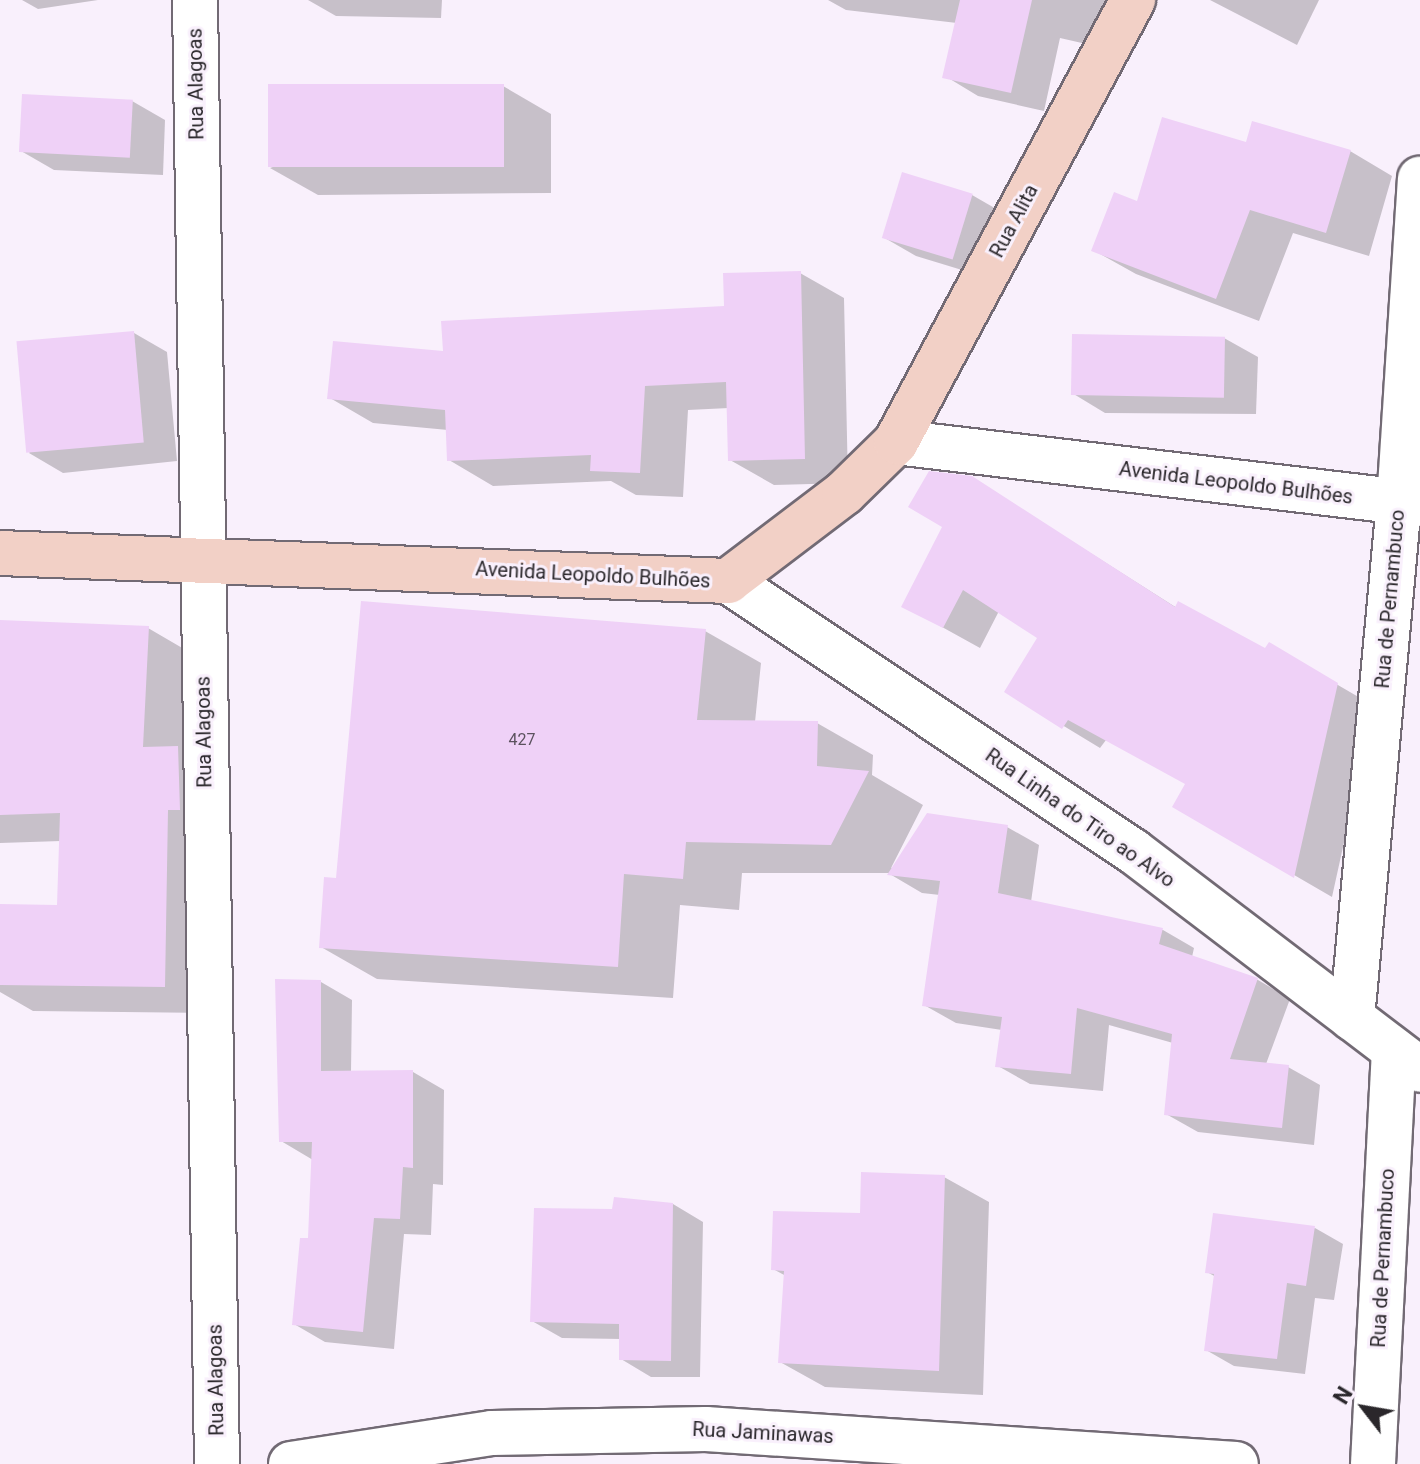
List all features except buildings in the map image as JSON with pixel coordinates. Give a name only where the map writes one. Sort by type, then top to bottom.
[{"type":"street","name":"Rua Alagoas","points":[[195,0],[217,1464]]},
{"type":"street","name":"Rua Alita","points":[[896,442],[1133,0]]},
{"type":"street","name":"Rua de Pernambuco","points":[[1352,1018],[1410,503],[1420,179]]},
{"type":"street","name":"Avenida Leopoldo Bulhões","points":[[0,553],[201,558],[728,581],[844,493],[896,442],[1410,503]]},
{"type":"street","name":"Rua Linha do Tiro ao Alvo","points":[[728,581],[1133,851],[1407,1061]]},
{"type":"street","name":"Rua de Pernambuco","points":[[1373,1464],[1407,1061]]},
{"type":"street","name":"Rua Jaminawas","points":[[291,1464],[492,1433],[706,1429],[1236,1464]]}]
